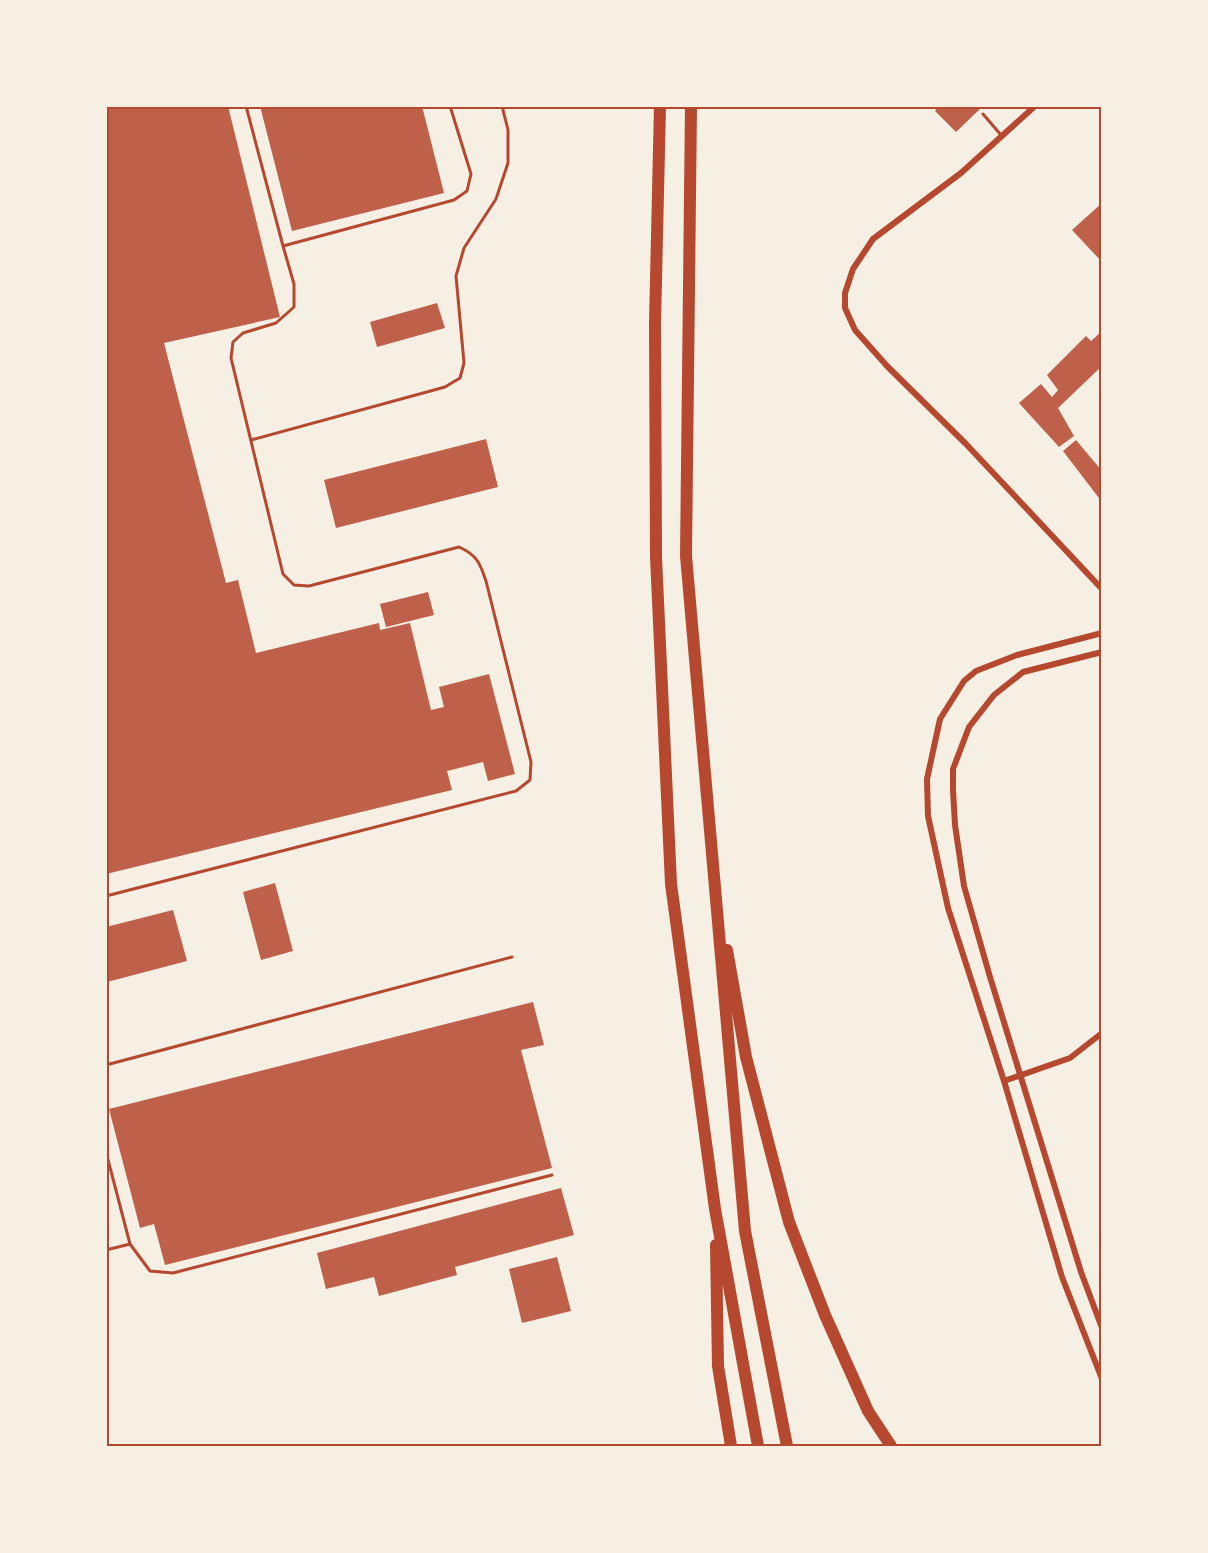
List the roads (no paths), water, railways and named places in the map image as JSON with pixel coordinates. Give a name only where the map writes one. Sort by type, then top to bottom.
[{"type":"highway","points":[[660,106],[655,322],[656,557],[671,884],[715,1209],[758,1446]]},
{"type":"highway","points":[[691,106],[686,556],[745,1231],[787,1446]]},
{"type":"highway","points":[[712,872],[746,1057],[789,1222],[825,1314],[863,1401],[891,1446]]},
{"type":"highway","points":[[715,1209],[717,1366],[731,1446]]},
{"type":"street","points":[[1035,106],[961,173],[873,239],[853,269],[845,293],[845,308],[855,330],[887,366],[966,444],[1101,589]]},
{"type":"street","points":[[1101,633],[1017,655],[976,670],[964,681],[940,719],[927,779],[928,816],[948,908],[1004,1081],[1062,1277],[1101,1380]]},
{"type":"street","points":[[1101,652],[1023,672],[994,695],[982,708],[969,727],[953,769],[955,825],[964,886],[1081,1272],[1101,1328]]},
{"type":"street","points":[[1004,1081],[1070,1058],[1101,1033]]},
{"type":"lane","points":[[106,896],[516,791],[530,780],[531,762],[486,581],[479,561],[468,551],[459,548],[442,550],[309,586],[294,585],[283,574],[231,358],[233,342],[243,333],[276,323],[294,307],[294,284],[246,106]]},
{"type":"lane","points":[[283,246],[454,200],[467,191],[471,174],[450,106]]},
{"type":"lane","points":[[251,440],[445,387],[460,378],[464,363],[456,276],[464,248],[496,199],[508,163],[508,130],[502,106]]},
{"type":"lane","points":[[983,114],[1001,135]]},
{"type":"lane","points":[[106,1065],[512,957]]},
{"type":"lane","points":[[106,1152],[130,1244],[150,1271],[173,1273],[552,1175]]},
{"type":"lane","points":[[106,1250],[130,1244]]}]
